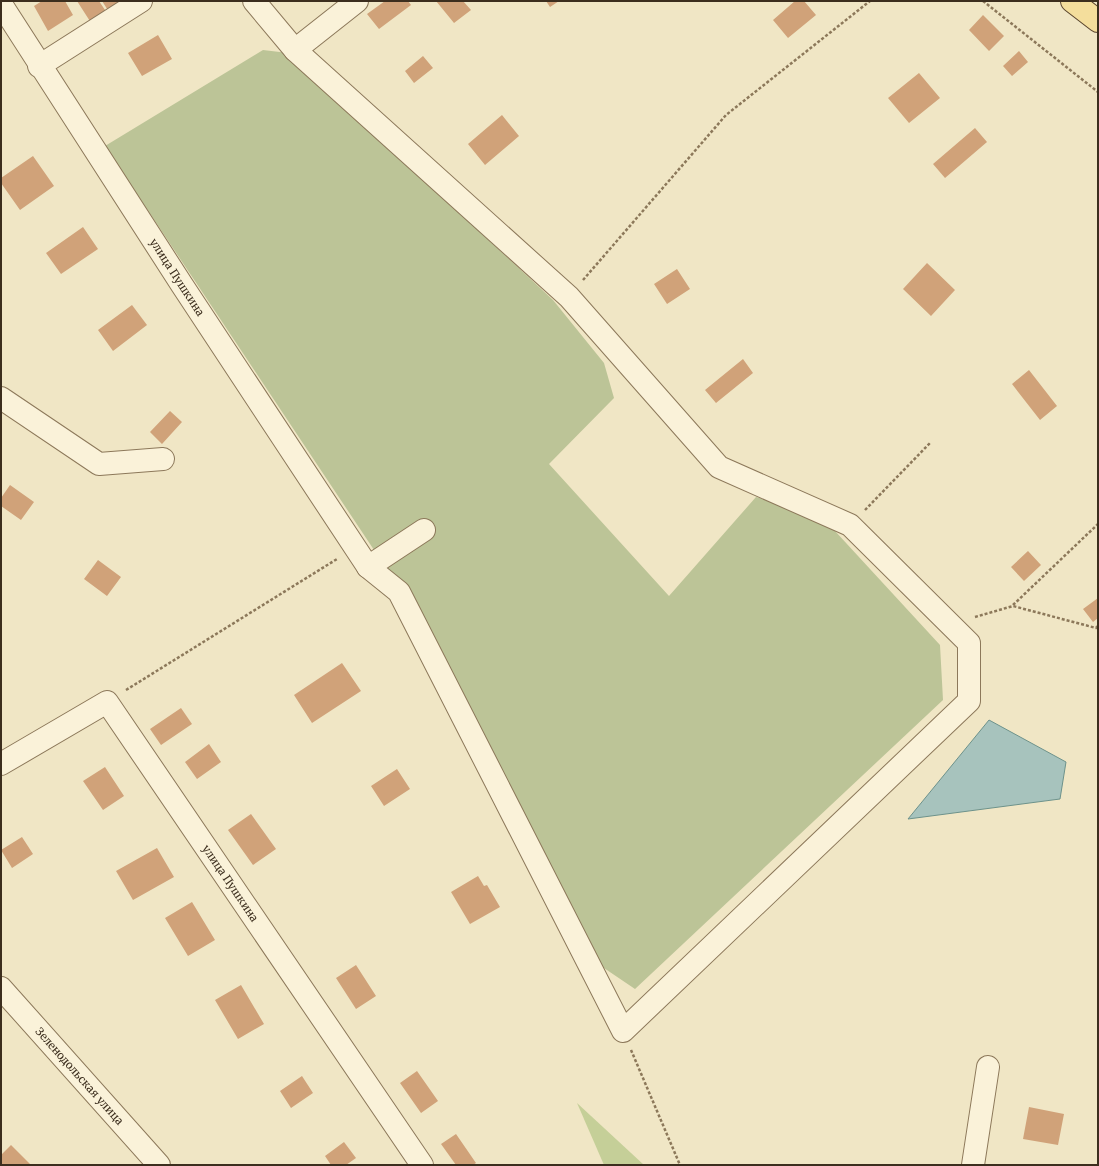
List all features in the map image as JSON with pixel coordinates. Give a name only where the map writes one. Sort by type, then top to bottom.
[{"type":"main road","points":[[1072,1],[1098,21]]},
{"type":"street","points":[[40,66],[141,1]]},
{"type":"street","points":[[254,1],[294,50],[569,297],[719,467],[850,524],[949,625],[969,643],[969,701],[623,1031]]},
{"type":"street","points":[[294,50],[357,1]]},
{"type":"street","name":"улица Пушкина","points":[[1,4],[355,548],[368,567],[399,592],[623,1031]]},
{"type":"street","points":[[1,398],[99,464],[163,459]]},
{"type":"street","points":[[368,567],[424,530]]},
{"type":"street","points":[[1,764],[107,702]]},
{"type":"street","name":"улица Пушкина","points":[[107,702],[422,1165]]},
{"type":"street","name":"Зеленодольская улица","points":[[1,988],[159,1165]]},
{"type":"street","points":[[973,1165],[988,1067]]},
{"type":"path","points":[[569,297],[726,115],[870,1]]},
{"type":"path","points":[[983,1],[1098,92]]},
{"type":"path","points":[[850,524],[930,443]]},
{"type":"path","points":[[949,625],[1013,606],[1098,524]]},
{"type":"path","points":[[107,702],[355,548]]},
{"type":"path","points":[[1013,606],[1096,628],[1098,626]]},
{"type":"path","points":[[623,1031],[680,1165]]},
{"type":"green space","points":[[263,50],[288,53],[553,300],[604,363],[614,398],[549,464],[669,596],[756,497],[796,507],[835,531],[940,645],[943,700],[635,989],[601,966],[402,592],[105,146]]},
{"type":"green space","points":[[577,1103],[644,1165],[604,1165]]},
{"type":"water","points":[[989,720],[1066,762],[1060,799],[908,819]]},
{"type":"building","points":[[42,1],[65,1],[73,15],[48,31],[34,6]]},
{"type":"building","points":[[77,1],[99,1],[111,19],[95,29]]},
{"type":"building","points":[[102,1],[131,1],[111,15]]},
{"type":"building","points":[[385,1],[408,1],[411,5],[379,29],[367,14]]},
{"type":"building","points":[[436,1],[463,1],[471,10],[454,23]]},
{"type":"building","points":[[546,1],[559,1],[550,7]]},
{"type":"building","points":[[795,1],[804,1],[816,15],[788,38],[773,20]]},
{"type":"building","points":[[983,15],[1004,36],[989,51],[969,30]]},
{"type":"building","points":[[158,35],[172,59],[142,76],[128,53]]},
{"type":"building","points":[[1019,51],[1028,62],[1012,76],[1003,66]]},
{"type":"building","points":[[423,56],[433,68],[414,83],[405,71]]},
{"type":"building","points":[[919,73],[940,98],[909,123],[888,98]]},
{"type":"building","points":[[502,115],[519,136],[485,165],[468,144]]},
{"type":"building","points":[[975,128],[987,142],[945,178],[933,164]]},
{"type":"building","points":[[33,156],[54,186],[20,210],[1,183],[1,178]]},
{"type":"building","points":[[83,227],[98,249],[61,274],[46,253]]},
{"type":"building","points":[[927,263],[955,290],[931,316],[903,289]]},
{"type":"building","points":[[677,269],[690,289],[667,304],[654,284]]},
{"type":"building","points":[[132,305],[147,325],[113,351],[98,330]]},
{"type":"building","points":[[743,359],[753,373],[716,403],[705,390]]},
{"type":"building","points":[[1029,370],[1057,406],[1040,420],[1012,384]]},
{"type":"building","points":[[170,411],[182,422],[162,444],[150,432]]},
{"type":"building","points":[[10,485],[34,502],[21,520],[1,506],[1,498]]},
{"type":"building","points":[[1028,551],[1041,565],[1024,581],[1011,567]]},
{"type":"building","points":[[98,560],[121,577],[107,596],[84,579]]},
{"type":"building","points":[[1098,598],[1098,618],[1093,622],[1083,609]]},
{"type":"building","points":[[342,663],[361,691],[312,723],[294,695]]},
{"type":"building","points":[[181,708],[192,724],[161,745],[150,729]]},
{"type":"building","points":[[209,744],[221,762],[197,779],[185,762]]},
{"type":"building","points":[[105,767],[124,796],[103,810],[83,781]]},
{"type":"building","points":[[397,769],[410,789],[384,806],[371,786]]},
{"type":"building","points":[[251,814],[276,849],[253,865],[228,830]]},
{"type":"building","points":[[22,837],[33,854],[12,868],[1,850]]},
{"type":"building","points":[[157,848],[174,877],[133,900],[116,871]]},
{"type":"building","points":[[478,876],[484,886],[487,885],[500,907],[470,924],[451,892]]},
{"type":"building","points":[[192,902],[215,940],[188,956],[165,918]]},
{"type":"building","points":[[356,965],[376,996],[356,1009],[336,978]]},
{"type":"building","points":[[241,985],[264,1024],[238,1039],[215,1000]]},
{"type":"building","points":[[417,1071],[438,1101],[421,1113],[400,1083]]},
{"type":"building","points":[[302,1076],[313,1093],[291,1108],[280,1091]]},
{"type":"building","points":[[1029,1107],[1064,1114],[1058,1145],[1023,1139]]},
{"type":"building","points":[[456,1134],[476,1163],[473,1165],[456,1165],[441,1144]]},
{"type":"building","points":[[344,1142],[356,1158],[346,1165],[331,1165],[325,1156]]},
{"type":"building","points":[[11,1145],[31,1165],[1,1165],[1,1155]]}]
